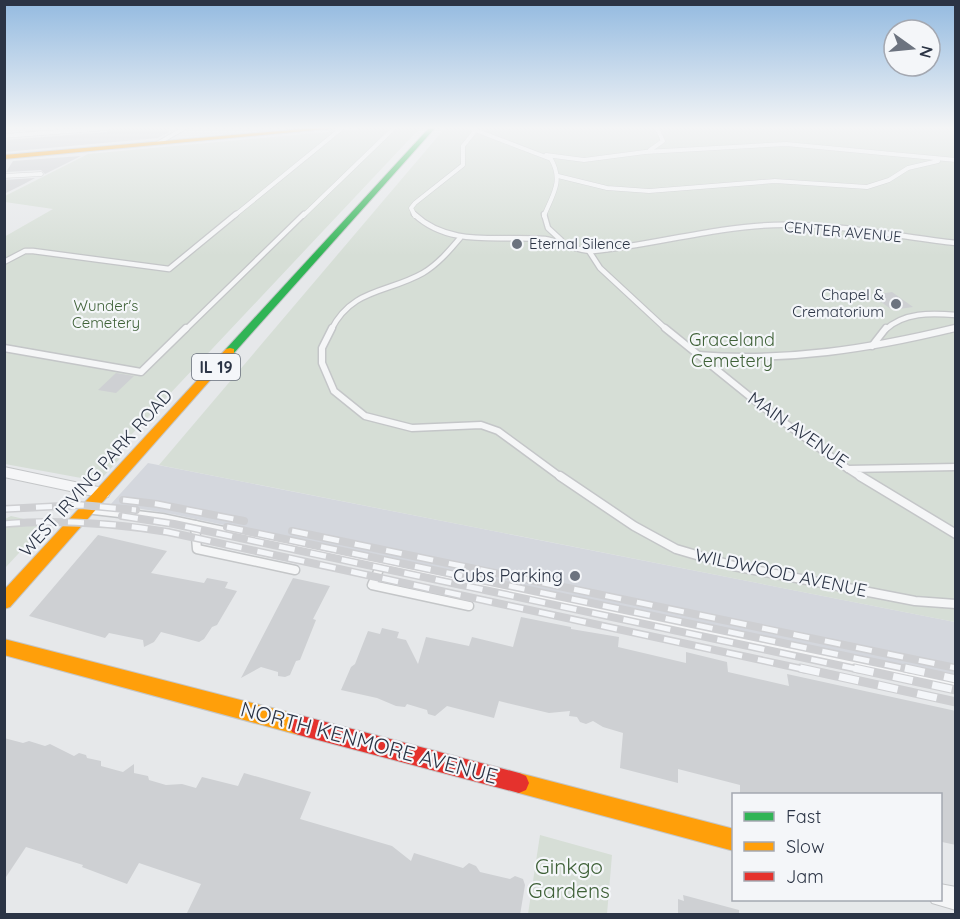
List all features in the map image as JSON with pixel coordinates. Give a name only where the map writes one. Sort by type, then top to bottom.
[{"type":"main road","name":"WEST IRVING PARK ROAD","points":[[4,602],[17,582],[103,494],[393,171]]},
{"type":"main road","name":"NORTH KENMORE AVENUE","points":[[4,647],[732,839]]},
{"type":"street","points":[[4,472],[103,494]]},
{"type":"lane","points":[[4,262],[25,251],[33,251],[169,269],[289,171]]},
{"type":"lane","points":[[4,348],[141,372],[350,171]]},
{"type":"lane","points":[[457,171],[420,197],[411,208],[412,213],[423,223],[460,238],[524,237],[563,242],[589,251]]},
{"type":"lane","points":[[556,171],[556,195],[544,215],[548,228],[563,242]]},
{"type":"lane","points":[[558,177],[607,188],[649,191],[776,181],[867,187],[889,180],[904,171]]},
{"type":"lane","points":[[4,176],[41,174]]},
{"type":"lane","name":"CENTER AVENUE","points":[[589,251],[634,246],[709,232],[774,225],[813,226],[956,244]]},
{"type":"lane","name":"WILDWOOD AVENUE","points":[[460,238],[446,255],[423,273],[346,306],[322,348],[322,363],[334,391],[346,403],[365,416],[412,428],[436,428],[465,424],[481,425],[498,431],[523,451],[634,526],[676,549],[743,568],[915,601],[956,604]]},
{"type":"lane","name":"MAIN AVENUE","points":[[589,251],[600,268],[622,290],[697,355],[759,404],[849,469],[956,467]]},
{"type":"lane","points":[[872,346],[878,334],[907,315],[928,313],[956,315]]},
{"type":"lane","points":[[697,355],[752,360],[782,359],[872,346],[956,328]]},
{"type":"lane","points":[[849,469],[956,534]]},
{"type":"lane","points":[[88,510],[162,518],[956,686]]},
{"type":"lane","points":[[195,525],[197,549],[295,570]]},
{"type":"lane","points":[[381,565],[372,585],[469,606]]},
{"type":"shaded area","name":"Cubs Parking","points":[[148,463],[955,622],[955,680],[172,514],[111,504]]},
{"type":"green space","name":"Wunder's Cemetery","points":[[55,171],[380,171],[116,451],[124,454],[102,478],[92,480],[5,464],[4,237],[53,209],[5,202],[5,196]]},
{"type":"green space","name":"Graceland Cemetery","points":[[409,171],[955,171],[955,622],[159,465]]},
{"type":"green space","points":[[11,516],[46,524],[5,568],[5,519]]},
{"type":"green space","name":"Ginkgo Gardens","points":[[540,835],[612,855],[607,914],[528,914]]},
{"type":"building","points":[[35,178],[24,184],[4,194],[4,180]]},
{"type":"building","name":"Chapel & Crematorium","points":[[892,292],[913,307],[892,310],[872,295]]},
{"type":"building","points":[[116,373],[134,376],[116,393],[98,390]]},
{"type":"building","points":[[98,535],[167,551],[151,573],[204,583],[207,578],[228,582],[225,588],[237,591],[217,625],[212,627],[204,639],[199,642],[161,632],[154,642],[144,647],[143,640],[109,633],[105,638],[29,616]]},
{"type":"building","points":[[293,578],[330,586],[313,619],[316,620],[300,660],[296,661],[290,675],[285,677],[278,676],[278,672],[261,667],[241,678]]},
{"type":"building","points":[[521,617],[619,637],[618,647],[686,663],[686,652],[727,662],[728,672],[789,686],[787,674],[956,711],[956,845],[942,842],[942,793],[740,793],[740,785],[678,769],[678,783],[620,768],[623,733],[603,727],[593,721],[586,724],[580,722],[577,717],[569,716],[570,711],[549,713],[499,701],[494,718],[447,706],[435,716],[428,714],[427,710],[407,704],[405,707],[396,706],[377,698],[341,690],[351,667],[355,664],[368,631],[380,634],[382,628],[399,632],[397,638],[406,640],[418,664],[426,637],[469,646],[472,637],[513,647]]},
{"type":"building","points":[[4,738],[23,743],[29,741],[45,746],[50,744],[74,756],[79,753],[86,755],[87,758],[101,761],[101,766],[123,772],[134,764],[134,773],[148,776],[149,780],[166,785],[182,784],[196,788],[202,777],[238,786],[244,773],[311,792],[300,819],[392,846],[411,861],[414,853],[463,868],[469,863],[476,866],[480,872],[510,879],[515,876],[523,879],[525,885],[520,915],[186,915],[201,884],[139,863],[127,884],[82,867],[83,865],[26,847],[4,880]]},
{"type":"building","points":[[683,895],[739,910],[739,915],[678,915],[678,899],[684,901]]},
{"type":"railway","points":[[123,500],[157,504],[244,521]]},
{"type":"railway","points":[[4,509],[81,505],[136,510]]},
{"type":"railway","points":[[122,516],[174,524],[861,670]]},
{"type":"railway","points":[[4,524],[86,523],[168,532],[807,670]]},
{"type":"railway","points":[[227,527],[912,670]]},
{"type":"railway","points":[[292,531],[956,668]]},
{"type":"railway","points":[[800,668],[956,702]]},
{"type":"railway","points":[[854,668],[956,690]]},
{"type":"railway","points":[[905,668],[956,679]]},
{"type":"traffic: fast","points":[[230,351],[393,171]]},
{"type":"traffic: slow","points":[[4,602],[230,351]]},
{"type":"traffic: slow","points":[[4,647],[299,725]]},
{"type":"traffic: slow","points":[[519,783],[732,839]]},
{"type":"traffic: jam","points":[[299,725],[519,783]]},
{"type":"place","name":"Eternal Silence","points":[[517,244]]},
{"type":"place","name":"Chapel & Crematorium","points":[[896,304]]},
{"type":"place","name":"Cubs Parking","points":[[575,576]]}]
